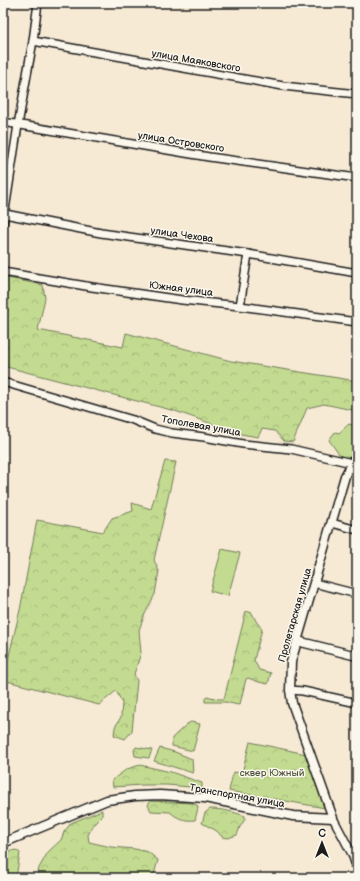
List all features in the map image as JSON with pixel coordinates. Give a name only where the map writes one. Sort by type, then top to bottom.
[{"type":"street","points":[[3,223],[38,3]]},
{"type":"street","name":"улица Маяковского","points":[[33,41],[154,64],[283,86],[357,94]]},
{"type":"street","name":"улица Островского","points":[[3,122],[209,157],[357,178]]},
{"type":"street","name":"улица Чехова","points":[[4,214],[101,233],[248,254],[357,273]]},
{"type":"street","points":[[240,306],[248,254]]},
{"type":"street","name":"Южная улица","points":[[3,272],[182,300],[240,306],[357,322]]},
{"type":"street","name":"Тополевая улица","points":[[3,382],[172,433],[291,450],[355,462]]},
{"type":"street","name":"Пролетарская улица","points":[[355,462],[345,476],[291,662],[290,690],[292,702],[333,818],[352,854],[357,870]]},
{"type":"street","points":[[332,523],[357,530]]},
{"type":"street","points":[[314,583],[357,594]]},
{"type":"street","points":[[297,641],[357,656]]},
{"type":"street","points":[[290,690],[303,691],[357,703]]},
{"type":"street","name":"Транспортная улица","points":[[3,844],[107,800],[135,796],[160,795],[206,798],[293,816],[333,818]]},
{"type":"green space","points":[[3,277],[43,285],[45,298],[38,330],[123,347],[126,333],[231,361],[357,381],[357,411],[324,404],[307,408],[293,442],[284,441],[275,431],[262,429],[258,437],[241,434],[175,411],[3,366]]},
{"type":"green space","points":[[349,424],[357,426],[357,447],[349,458],[340,456],[329,440],[335,432],[339,433]]},
{"type":"green space","points":[[165,461],[176,462],[154,560],[159,571],[155,594],[139,630],[141,653],[134,674],[137,681],[132,731],[125,739],[114,735],[115,727],[121,717],[122,702],[116,691],[99,705],[3,680],[20,610],[37,520],[103,532],[112,518],[133,511],[132,503],[151,509]]},
{"type":"green space","points":[[222,549],[240,553],[228,596],[210,591]]},
{"type":"green space","points":[[246,611],[252,613],[262,629],[254,660],[259,670],[271,673],[268,684],[248,678],[246,679],[240,704],[238,705],[225,702],[205,702],[207,696],[224,699]]},
{"type":"green space","points":[[191,722],[200,724],[193,751],[172,746],[172,738]]},
{"type":"green space","name":"сквер Южный","points":[[250,742],[306,754],[325,808],[229,791],[233,772],[242,773]]},
{"type":"green space","points":[[136,747],[152,750],[149,758],[135,756],[134,750]]},
{"type":"green space","points":[[160,748],[192,759],[193,773],[154,761]]},
{"type":"green space","points":[[140,765],[171,772],[202,783],[202,788],[167,785],[113,787],[112,780],[127,769]]},
{"type":"green space","points":[[150,801],[193,803],[197,805],[198,808],[195,820],[182,819],[170,812],[151,811],[148,805]]},
{"type":"green space","points":[[210,809],[228,811],[245,816],[237,835],[228,838],[222,837],[217,831],[202,823],[205,813]]},
{"type":"green space","points":[[102,810],[102,816],[94,824],[88,835],[89,842],[111,847],[135,849],[148,852],[158,860],[153,878],[37,878],[39,868],[48,852],[61,840],[64,832],[71,823]]},
{"type":"green space","points":[[16,850],[20,853],[16,878],[3,878],[3,853]]}]
